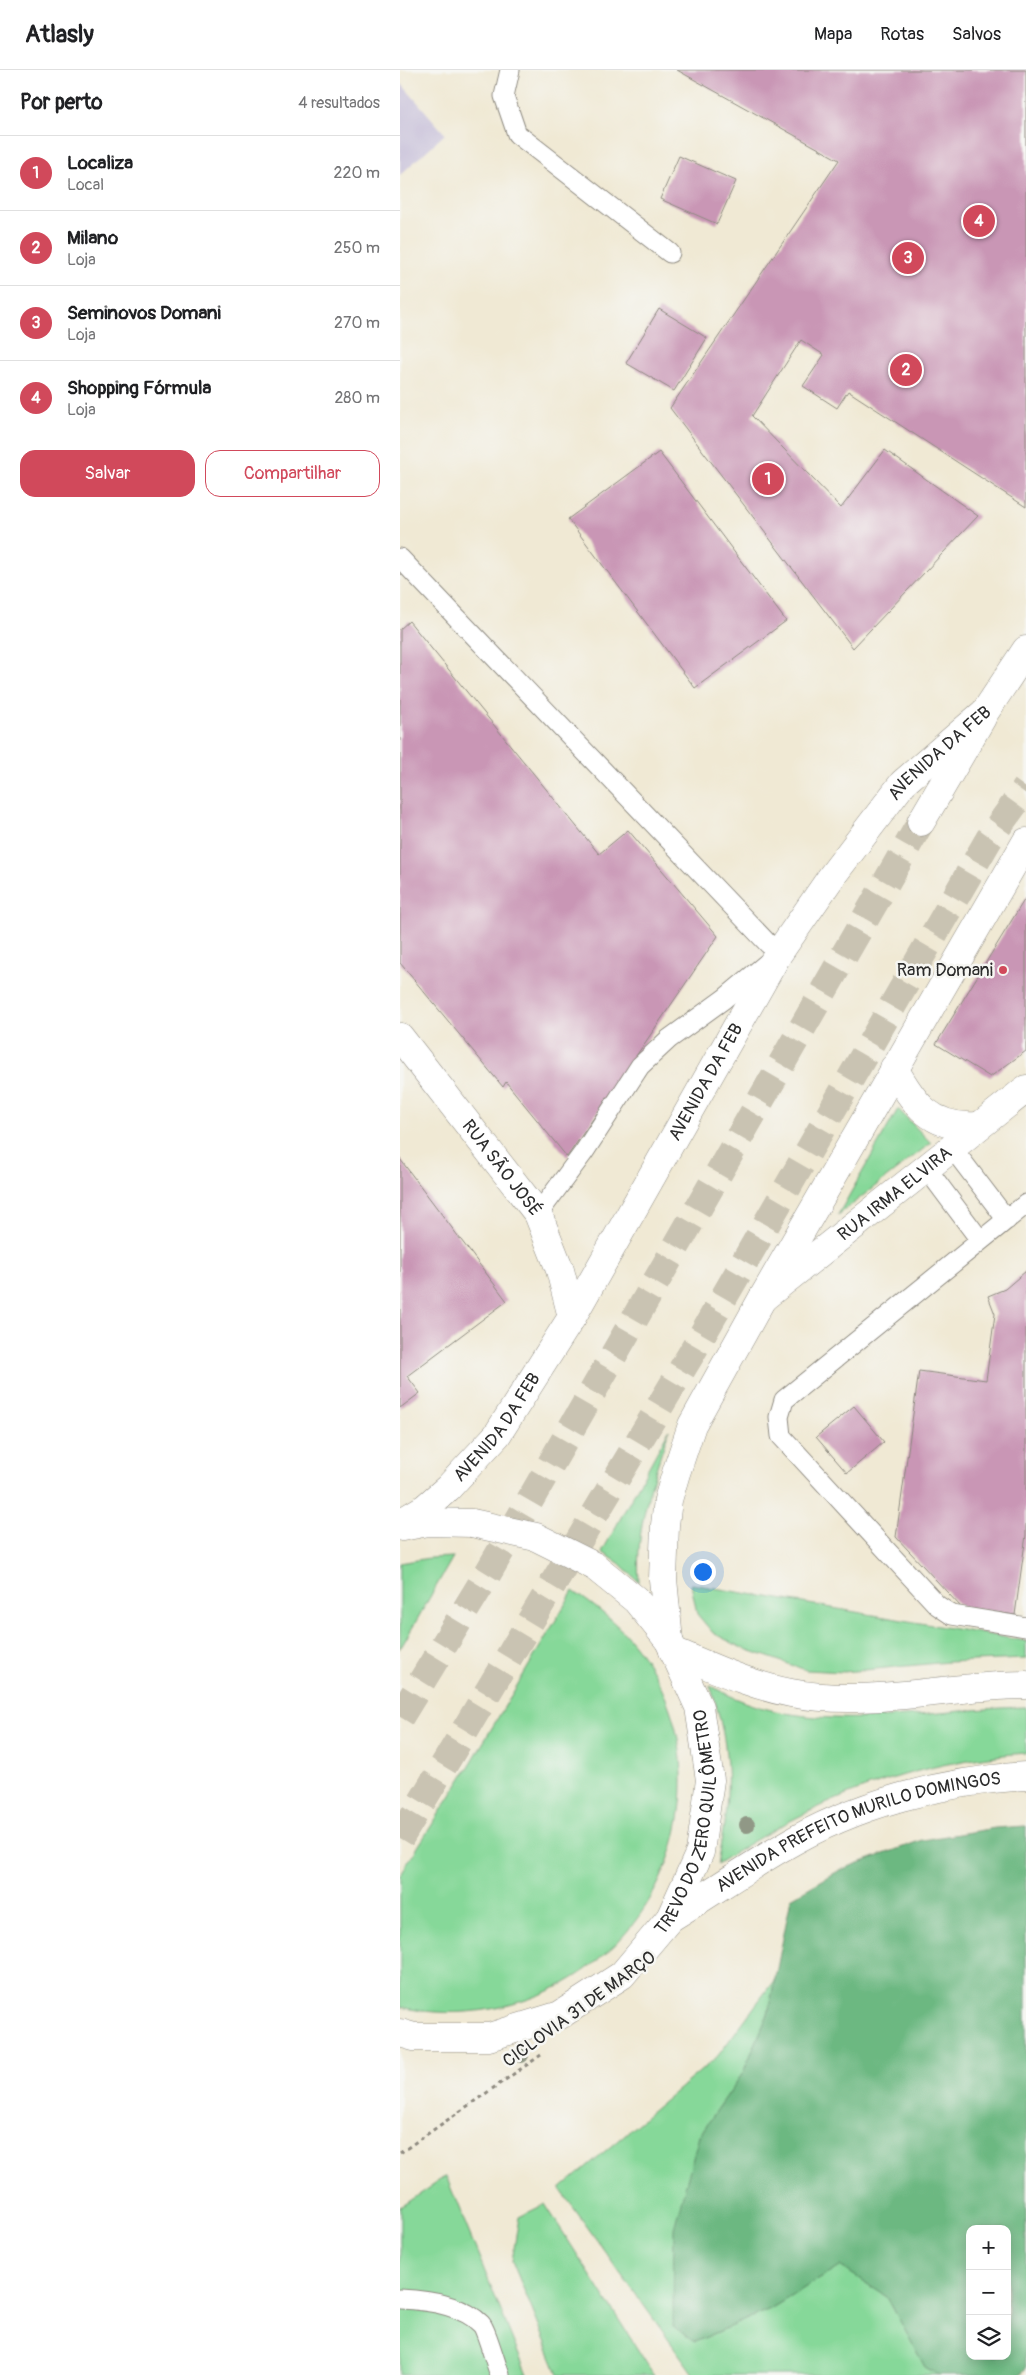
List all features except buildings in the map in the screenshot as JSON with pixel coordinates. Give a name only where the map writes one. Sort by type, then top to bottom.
[{"type":"main road","name":"AVENIDA DA FEB","points":[[400,1522],[425,1508],[448,1488],[497,1435],[572,1317],[778,954],[832,876],[903,783],[985,712],[1026,650]]},
{"type":"main road","points":[[921,822],[985,712]]},
{"type":"main road","points":[[1026,842],[894,1068],[692,1425],[668,1500],[663,1579],[671,1646],[758,1685],[793,1693],[824,1696],[899,1695],[966,1688],[1026,1685]]},
{"type":"main road","name":"RUA SÃO JOSÉ","points":[[400,1037],[538,1214],[560,1270],[572,1317]]},
{"type":"main road","points":[[894,1068],[917,1105],[933,1118],[951,1125],[977,1126]]},
{"type":"main road","name":"RUA IRMA ELVIRA","points":[[762,1299],[953,1149],[977,1126],[1026,1090]]},
{"type":"main road","name":"TREVO DO ZERO QUILÔMETRO","points":[[400,1527],[428,1522],[472,1524],[536,1537],[594,1566],[636,1600],[671,1646],[699,1708],[710,1780],[700,1852],[670,1918],[622,1974],[560,2015],[489,2037],[405,2037]]},
{"type":"main road","name":"AVENIDA PREFEITO MURILO DOMINGOS","points":[[670,1918],[784,1846],[828,1824],[873,1806],[925,1791],[987,1778],[1026,1776]]},
{"type":"lane","points":[[510,70],[504,96],[517,134],[670,253]]},
{"type":"lane","points":[[400,558],[778,954],[724,999],[669,1039],[640,1066],[584,1152],[538,1214]]},
{"type":"lane","points":[[953,1149],[1007,1220]]},
{"type":"lane","points":[[927,1169],[980,1240]]},
{"type":"lane","points":[[1026,1204],[784,1400],[779,1417],[781,1436],[937,1604],[952,1615],[1026,1627]]},
{"type":"lane","points":[[400,2299],[424,2300],[457,2309],[482,2324],[500,2375]]},
{"type":"path","name":"CICLOVIA 31 DE MARÇO","points":[[400,2153],[549,2050]]},
{"type":"shaded area","points":[[400,82],[445,134],[400,175]]},
{"type":"green space","points":[[898,1109],[931,1143],[838,1215]]},
{"type":"green space","points":[[669,1430],[651,1486],[642,1524],[638,1562],[639,1582],[619,1563],[602,1552]]},
{"type":"green space","points":[[453,1557],[400,1649],[400,1563],[429,1558]]},
{"type":"green space","points":[[691,1584],[1026,1641],[1026,1659],[948,1662],[844,1672],[806,1670],[742,1648],[713,1633],[697,1614]]},
{"type":"green space","points":[[573,1591],[620,1628],[633,1643],[663,1692],[679,1744],[681,1798],[671,1850],[650,1900],[617,1943],[575,1977],[523,2001],[493,2009],[431,2012],[400,2007],[400,1875],[470,1765]]},
{"type":"green space","points":[[710,1685],[746,1702],[784,1713],[824,1718],[905,1716],[1026,1707],[1026,1753],[943,1765],[903,1775],[864,1788],[789,1822],[717,1864],[725,1816],[727,1774],[723,1733]]},
{"type":"green space","points":[[1026,1826],[1026,2368],[1020,2375],[939,2375],[925,2367],[887,2297],[840,2266],[770,2309],[695,2342],[673,2326],[674,2228],[699,2136],[743,2073],[768,2014],[791,1898],[840,1870],[922,1840],[995,1828]]},
{"type":"green space","points":[[775,1979],[768,2014],[743,2073],[699,2136],[695,2342],[770,2309],[840,2266],[887,2297],[925,2367],[939,2375],[694,2375],[560,2189],[717,2057]]},
{"type":"green space","points":[[446,2176],[527,2375],[400,2375],[400,2207]]},
{"type":"green space","points":[[545,2204],[654,2375],[559,2375],[512,2261],[519,2217]]},
{"type":"tunnel","points":[[400,1838],[690,1356],[989,839],[1026,788]]},
{"type":"tunnel","points":[[400,1717],[488,1573],[921,822]]},
{"type":"place","name":"Shopping Fórmula","points":[[979,221]]},
{"type":"place","name":"Seminovos Domani","points":[[908,258]]},
{"type":"place","name":"Milano","points":[[906,370]]},
{"type":"place","name":"Localiza","points":[[768,479]]},
{"type":"place","name":"Ram Domani","points":[[1003,970]]}]
